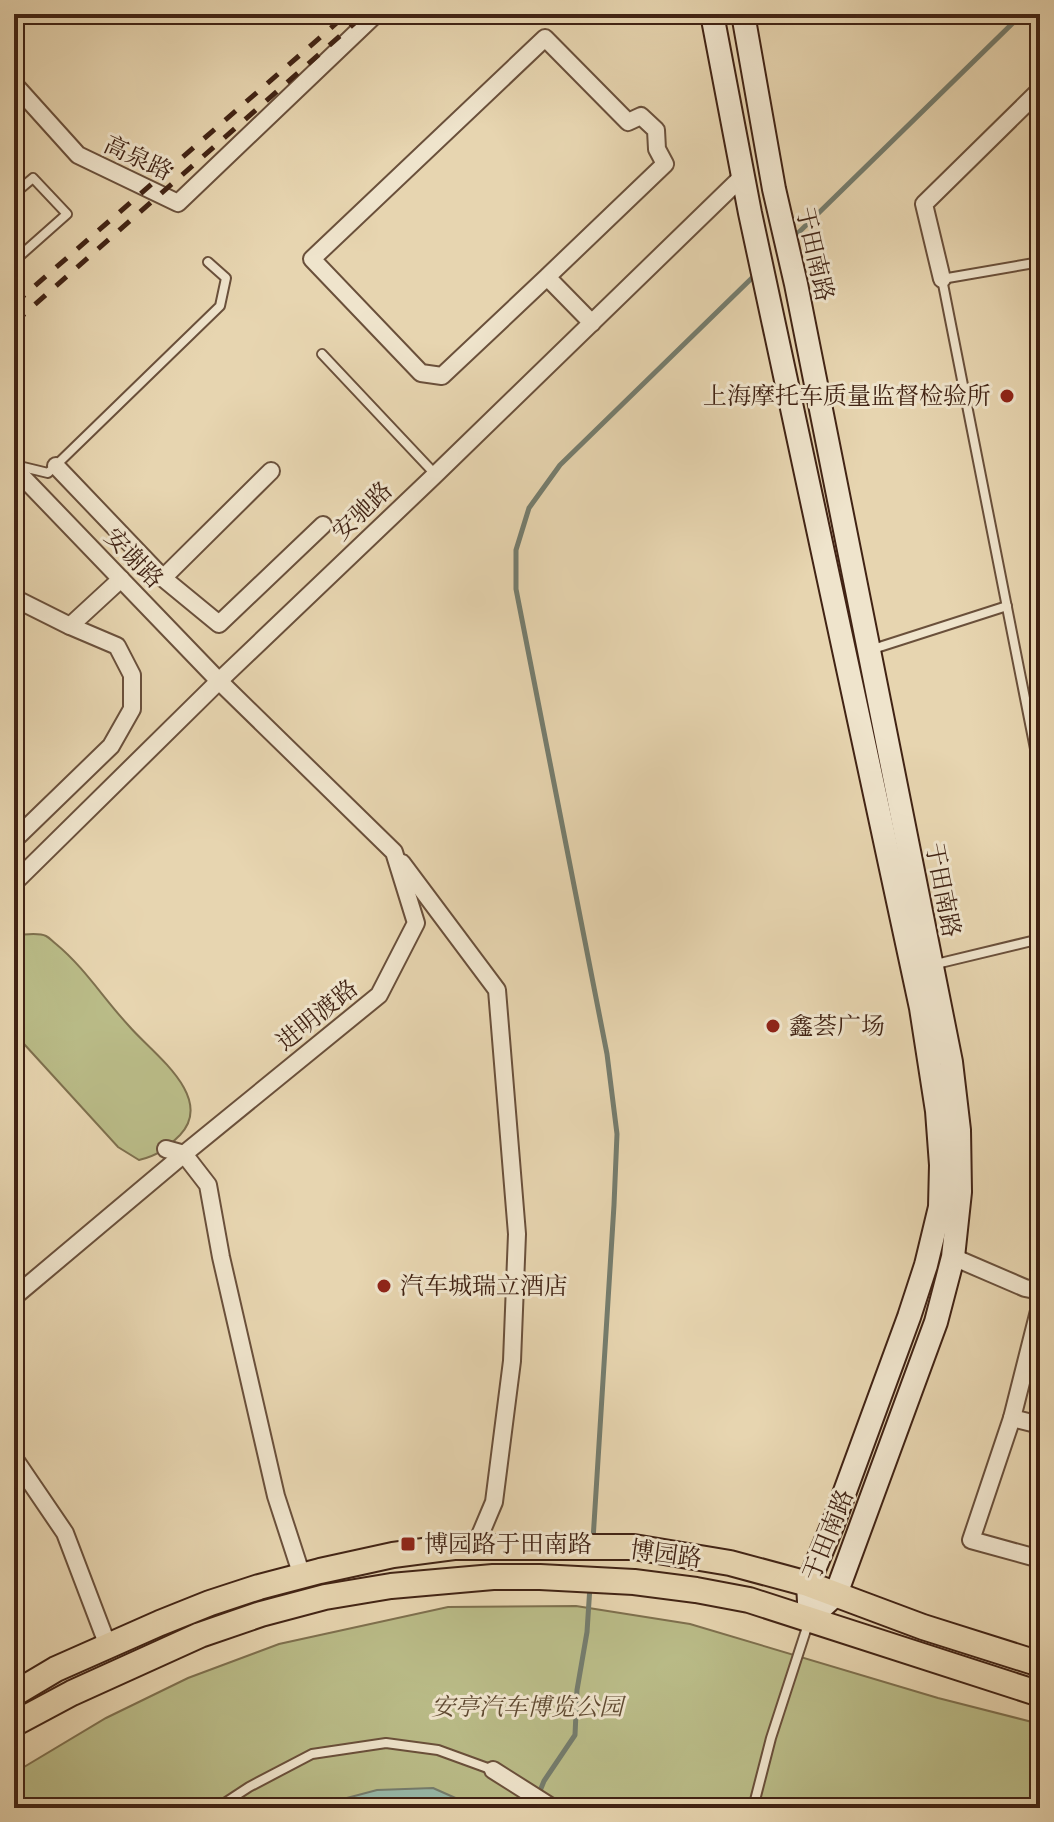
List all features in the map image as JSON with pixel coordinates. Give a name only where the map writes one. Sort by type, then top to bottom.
[{"type":"main road","name":"博园路","points":[[14,1694],[56,1669],[210,1603],[302,1576],[393,1555],[454,1547],[634,1547],[730,1563],[808,1584],[923,1627],[1040,1664]]},
{"type":"main road","name":"博园路","points":[[14,1724],[72,1693],[200,1635],[261,1614],[325,1597],[391,1586],[493,1577],[634,1582],[749,1600],[1040,1694]]},
{"type":"street","name":"高泉路","points":[[14,84],[78,155],[178,203],[376,14]]},
{"type":"street","name":"于田南路","points":[[712,14],[750,213],[904,882],[932,965],[951,1062],[959,1130],[960,1192],[953,1257],[936,1322],[836,1594],[809,1619]]},
{"type":"street","name":"于田南路","points":[[743,14],[774,189],[869,650],[937,1111],[941,1165],[940,1207],[926,1265],[833,1524],[808,1584],[809,1619]]},
{"type":"street","points":[[545,38],[628,122],[641,116],[656,130],[657,149],[665,164],[547,277],[442,376],[421,373],[312,259],[545,38]]},
{"type":"street","points":[[942,279],[924,204],[1040,90]]},
{"type":"street","name":"安驰路","points":[[16,875],[744,175]]},
{"type":"street","points":[[547,277],[592,323]]},
{"type":"street","points":[[56,466],[163,578],[219,624],[323,525]]},
{"type":"street","name":"安谢路","points":[[14,467],[219,681]]},
{"type":"street","points":[[163,578],[271,471]]},
{"type":"street","points":[[70,626],[121,579]]},
{"type":"street","points":[[14,598],[117,646],[132,675],[132,709],[111,746],[14,840]]},
{"type":"street","name":"进明渡路","points":[[14,1297],[379,995],[416,923],[394,852],[219,681]]},
{"type":"street","points":[[394,852],[497,990],[517,1234],[515,1297],[512,1361],[494,1502],[475,1547]]},
{"type":"street","points":[[166,1149],[184,1154],[208,1185],[221,1257],[276,1496],[302,1576]]},
{"type":"street","points":[[953,1257],[1025,1288],[1040,1291]]},
{"type":"street","points":[[1040,1307],[1012,1418],[971,1540],[1040,1559]]},
{"type":"street","points":[[1012,1418],[1040,1425]]},
{"type":"street","points":[[14,1458],[65,1533],[108,1646]]},
{"type":"street","points":[[493,1770],[553,1808]]},
{"type":"lane","points":[[14,194],[33,178],[67,214],[14,261]]},
{"type":"lane","points":[[14,467],[48,473],[220,306],[226,278],[208,262]]},
{"type":"lane","points":[[1040,262],[942,279],[1040,774]]},
{"type":"lane","points":[[322,354],[435,475]]},
{"type":"lane","points":[[869,650],[1007,606]]},
{"type":"lane","points":[[932,965],[1040,939]]},
{"type":"lane","points":[[753,1808],[771,1738],[809,1619]]},
{"type":"lane","points":[[217,1808],[249,1787],[312,1754],[371,1745],[386,1743],[438,1750],[493,1770]]},
{"type":"green space","points":[[16,935],[43,935],[56,944],[176,1076],[190,1106],[189,1120],[171,1144],[139,1160],[118,1147],[14,1033]]},
{"type":"green space","name":"安亭汽车博览公园","points":[[576,1606],[690,1624],[938,1698],[1040,1724],[1040,1808],[14,1808],[14,1773],[106,1718],[188,1678],[279,1644],[448,1607]]},
{"type":"shaded area","points":[[433,1788],[478,1808],[309,1808],[377,1790]]},
{"type":"waterway","points":[[794,237],[1022,14]]},
{"type":"waterway","points":[[593,1540],[617,1134],[607,1054],[516,589],[516,550],[529,508],[560,465],[755,275]]},
{"type":"waterway","points":[[533,1808],[544,1781],[575,1735],[577,1690],[587,1632],[590,1586]]},
{"type":"railway","points":[[14,304],[347,14]]},
{"type":"railway","points":[[14,323],[365,14]]},
{"type":"place","name":"上海摩托车质量监督检验所","points":[[1007,396]]},
{"type":"place","name":"鑫荟广场","points":[[773,1026]]},
{"type":"place","name":"汽车城瑞立酒店","points":[[384,1286]]},
{"type":"place","name":"博园路于田南路","points":[[408,1544]]}]
